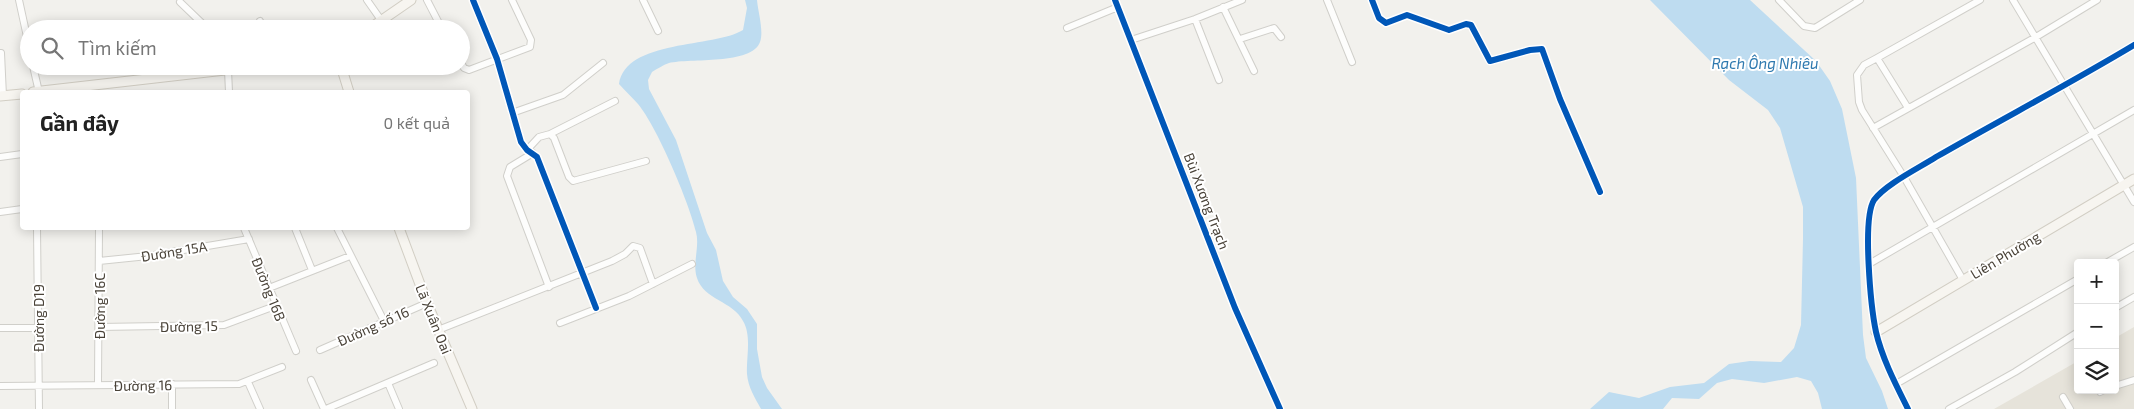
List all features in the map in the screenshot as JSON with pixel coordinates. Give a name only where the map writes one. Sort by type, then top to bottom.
[{"type":"main road","points":[[386,20],[411,0]]},
{"type":"main road","points":[[71,90],[103,88],[181,75]]},
{"type":"main road","points":[[344,75],[348,90]]},
{"type":"main road","points":[[1,96],[20,94]]},
{"type":"main road","name":"Liên Phường","points":[[1876,332],[2134,178]]},
{"type":"main road","name":"Lã Xuân Oai","points":[[400,230],[427,303],[472,409]]},
{"type":"street","points":[[19,0],[23,20]]},
{"type":"street","points":[[367,0],[380,20]]},
{"type":"street","points":[[427,0],[437,20]]},
{"type":"street","points":[[472,0],[497,59],[521,142],[537,157],[596,308]]},
{"type":"street","points":[[470,70],[530,47],[531,45],[512,0]]},
{"type":"street","points":[[643,0],[658,31]]},
{"type":"street","points":[[1132,40],[1242,0]]},
{"type":"street","points":[[1327,0],[1352,62]]},
{"type":"street","points":[[1372,0],[1379,18],[1386,23],[1407,15],[1450,30],[1466,24],[1471,25],[1490,61],[1530,50],[1542,49],[1560,100],[1600,192]]},
{"type":"street","points":[[1779,0],[1804,26],[1815,28],[1860,0]]},
{"type":"street","points":[[1963,280],[1859,102],[1857,75],[1864,65],[1980,0]]},
{"type":"street","points":[[2013,0],[2134,202]]},
{"type":"street","points":[[1873,128],[2036,37],[2097,0]]},
{"type":"street","points":[[180,2],[199,20]]},
{"type":"street","points":[[1067,28],[1116,3]]},
{"type":"street","name":"Bùi Xương Trạch","points":[[1116,3],[1235,308],[1280,409]]},
{"type":"street","points":[[1223,7],[1254,71]]},
{"type":"street","points":[[1194,19],[1219,80]]},
{"type":"street","points":[[1240,40],[1274,28],[1281,37]]},
{"type":"street","points":[[1908,409],[1876,332],[1869,264],[1868,224],[1873,202],[1904,177],[1996,122],[2066,86],[2134,45]]},
{"type":"street","points":[[1,53],[1,96]]},
{"type":"street","points":[[1877,58],[1908,108]]},
{"type":"street","points":[[512,113],[563,95],[603,63]]},
{"type":"street","points":[[35,75],[39,90]]},
{"type":"street","points":[[226,75],[230,90]]},
{"type":"street","points":[[549,287],[507,176],[510,167],[530,152],[538,137],[550,134],[615,101]]},
{"type":"street","points":[[1869,264],[2134,110]]},
{"type":"street","points":[[550,134],[554,138],[569,177],[573,181],[646,160]]},
{"type":"street","points":[[0,157],[20,154]]},
{"type":"street","points":[[0,212],[20,210]]},
{"type":"street","name":"Đường D19","points":[[37,230],[39,409]]},
{"type":"street","name":"Đường 16C","points":[[98,385],[99,230]]},
{"type":"street","name":"Đường 16B","points":[[245,230],[275,306],[296,351]]},
{"type":"street","points":[[296,230],[312,270]]},
{"type":"street","points":[[338,230],[384,321]]},
{"type":"street","name":"Đường 15A","points":[[99,261],[148,256],[248,239]]},
{"type":"street","points":[[438,330],[612,261],[625,254],[630,247],[637,246],[640,248],[653,284]]},
{"type":"street","points":[[2113,259],[2134,247]]},
{"type":"street","points":[[269,288],[350,256]]},
{"type":"street","points":[[560,323],[653,284],[692,264]]},
{"type":"street","points":[[1896,384],[2074,281]]},
{"type":"street","points":[[2119,306],[2134,297]]},
{"type":"street","name":"Đường số 16","points":[[320,350],[427,303]]},
{"type":"street","name":"Đường 15","points":[[99,327],[224,325],[275,306]]},
{"type":"street","points":[[0,328],[38,328]]},
{"type":"street","points":[[1949,409],[2015,372],[2074,335]]},
{"type":"street","points":[[311,380],[325,409],[434,363]]},
{"type":"street","name":"Đường 16","points":[[0,386],[248,382],[282,367]]},
{"type":"street","points":[[2119,385],[2134,380]]},
{"type":"street","points":[[248,382],[260,409]]},
{"type":"street","points":[[388,383],[399,409]]},
{"type":"street","points":[[172,384],[172,409]]},
{"type":"street","points":[[2063,397],[2070,409]]},
{"type":"shaded area","points":[[2134,327],[2134,409],[1994,409],[2074,363],[2074,394],[2119,394],[2119,336]]},
{"type":"water","points":[[745,0],[757,0],[761,38],[755,49],[733,57],[669,63],[652,72],[648,80],[649,89],[676,140],[707,233],[716,250],[723,281],[733,297],[747,309],[757,324],[757,349],[762,377],[767,388],[782,409],[761,409],[754,397],[747,374],[748,340],[746,327],[733,309],[706,291],[697,278],[696,232],[680,184],[646,115],[619,84],[625,69],[637,59],[673,47],[730,36],[743,30],[747,8]]},
{"type":"water","name":"Rạch Ông Nhiêu","points":[[1650,0],[1750,0],[1816,61],[1830,81],[1842,109],[1856,178],[1863,335],[1866,358],[1882,391],[1888,409],[1822,409],[1818,393],[1811,381],[1797,377],[1764,383],[1732,379],[1717,383],[1699,399],[1672,398],[1663,409],[1590,409],[1609,392],[1639,398],[1670,387],[1704,383],[1729,364],[1750,361],[1781,362],[1794,348],[1801,325],[1803,207],[1780,128],[1768,110],[1729,80]]},
{"type":"cycle path","points":[[473,0],[497,59],[521,142],[527,150],[537,157],[596,308]]},
{"type":"cycle path","points":[[1115,0],[1235,308],[1280,409]]},
{"type":"cycle path","points":[[1372,0],[1379,18],[1386,23],[1407,15],[1449,30],[1466,24],[1471,25],[1490,61],[1530,50],[1542,49],[1560,99],[1600,192]]},
{"type":"cycle path","points":[[1908,409],[1886,361],[1874,320],[1868,244],[1870,210],[1874,200],[1886,188],[1912,171],[2134,45]]}]
